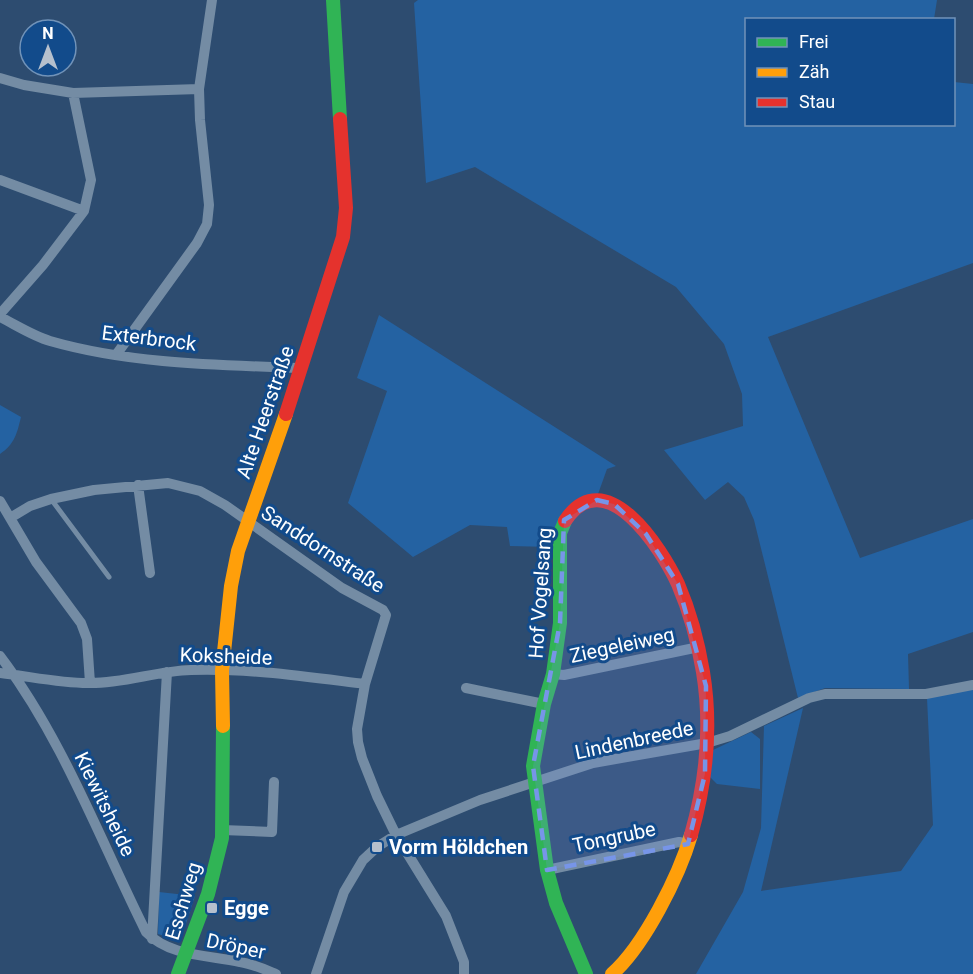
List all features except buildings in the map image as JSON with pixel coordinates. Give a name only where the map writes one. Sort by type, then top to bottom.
[{"type":"street","points":[[116,356],[197,243],[207,224],[209,205],[199,89],[212,0]]},
{"type":"street","name":"Alte Heerstraße","points":[[222,834],[224,747],[222,671],[237,550],[280,433],[343,237],[346,208],[333,0]]},
{"type":"street","points":[[0,78],[24,85],[74,93],[199,89]]},
{"type":"street","points":[[0,316],[84,211],[91,180],[74,93]]},
{"type":"street","points":[[0,180],[84,211]]},
{"type":"street","name":"Exterbrock","points":[[0,316],[48,340],[116,356],[300,368]]},
{"type":"street","name":"Sanddornstraße","points":[[10,518],[30,506],[51,499],[94,490],[168,483],[200,491],[225,505],[342,588],[382,609],[386,615],[365,684]]},
{"type":"street","points":[[138,485],[150,573]]},
{"type":"street","name":"Hof Vogelsang","points":[[586,974],[556,903],[547,870],[533,766],[544,704],[553,674],[560,623],[560,533],[564,520],[570,513],[582,505],[597,500],[607,500],[637,522],[664,557],[683,595],[699,647],[706,686],[707,743],[700,803],[684,861],[669,891],[626,959],[612,974]]},
{"type":"street","points":[[0,501],[36,562],[81,622],[87,639],[90,683]]},
{"type":"street","name":"Ziegeleiweg","points":[[553,674],[564,675],[699,647]]},
{"type":"street","name":"Kiewitsheide","points":[[0,656],[47,728],[146,932],[152,939]]},
{"type":"street","name":"Koksheide","points":[[0,673],[90,683],[132,680],[167,672],[192,670],[365,684]]},
{"type":"street","points":[[167,672],[152,939],[187,954]]},
{"type":"street","points":[[365,684],[357,729],[362,758],[396,835],[446,916],[464,962],[464,974]]},
{"type":"street","name":"Lindenbreede","points":[[316,974],[344,892],[363,860],[377,847],[396,835],[480,800],[614,758],[707,743],[730,736],[809,698],[825,694],[926,694],[973,685]]},
{"type":"street","points":[[466,688],[544,704]]},
{"type":"street","points":[[222,834],[272,832],[274,782]]},
{"type":"street","name":"Eschweg","points":[[178,974],[208,894],[222,834]]},
{"type":"street","name":"Tongrube","points":[[547,870],[679,842],[688,844]]},
{"type":"street","name":"Dröper","points":[[187,954],[240,962],[276,974]]},
{"type":"lane","points":[[51,499],[110,577]]},
{"type":"highlighted area","points":[[597,500],[614,504],[646,534],[678,584],[706,686],[705,774],[688,844],[547,870],[533,766],[560,623],[564,520]]},
{"type":"shaded area","points":[[418,0],[937,0],[934,18],[745,18],[745,126],[955,126],[955,82],[973,84],[973,263],[768,337],[860,558],[973,519],[973,632],[908,654],[909,689],[825,688],[798,698],[754,520],[744,497],[728,482],[705,500],[664,450],[743,426],[742,394],[724,344],[676,287],[475,167],[426,183],[414,3]]},
{"type":"shaded area","points":[[379,315],[616,466],[607,469],[598,494],[576,501],[564,511],[552,547],[510,546],[507,527],[470,525],[413,557],[348,503],[387,391],[357,378]]},
{"type":"shaded area","points":[[0,405],[21,417],[12,442],[0,454]]},
{"type":"shaded area","points":[[973,689],[973,974],[696,974],[743,892],[761,828],[764,726],[803,708],[761,891],[901,871],[933,825],[927,698]]},
{"type":"shaded area","points":[[751,732],[760,739],[760,789],[717,784],[710,777],[713,750]]},
{"type":"shaded area","points":[[159,892],[195,896],[182,936],[171,938],[158,934]]},
{"type":"traffic: fast","points":[[333,0],[340,119]]},
{"type":"traffic: fast","points":[[565,521],[560,533],[560,623],[553,674],[544,704],[533,766],[547,870],[556,903],[586,974]]},
{"type":"traffic: fast","points":[[178,974],[208,894],[222,838],[223,726]]},
{"type":"traffic: slow","points":[[223,726],[222,671],[231,586],[238,551],[286,414]]},
{"type":"traffic: slow","points":[[612,974],[624,962],[648,929],[669,890],[691,835]]},
{"type":"traffic: jam","points":[[286,414],[343,237],[346,208],[340,119]]},
{"type":"traffic: jam","points":[[565,521],[581,505],[597,500],[614,505],[630,516],[646,533],[678,584],[699,650],[706,693],[707,734],[704,775],[691,835]]},
{"type":"place","name":"Vorm Höldchen","points":[[377,847]]},
{"type":"place","name":"Egge","points":[[212,908]]}]
